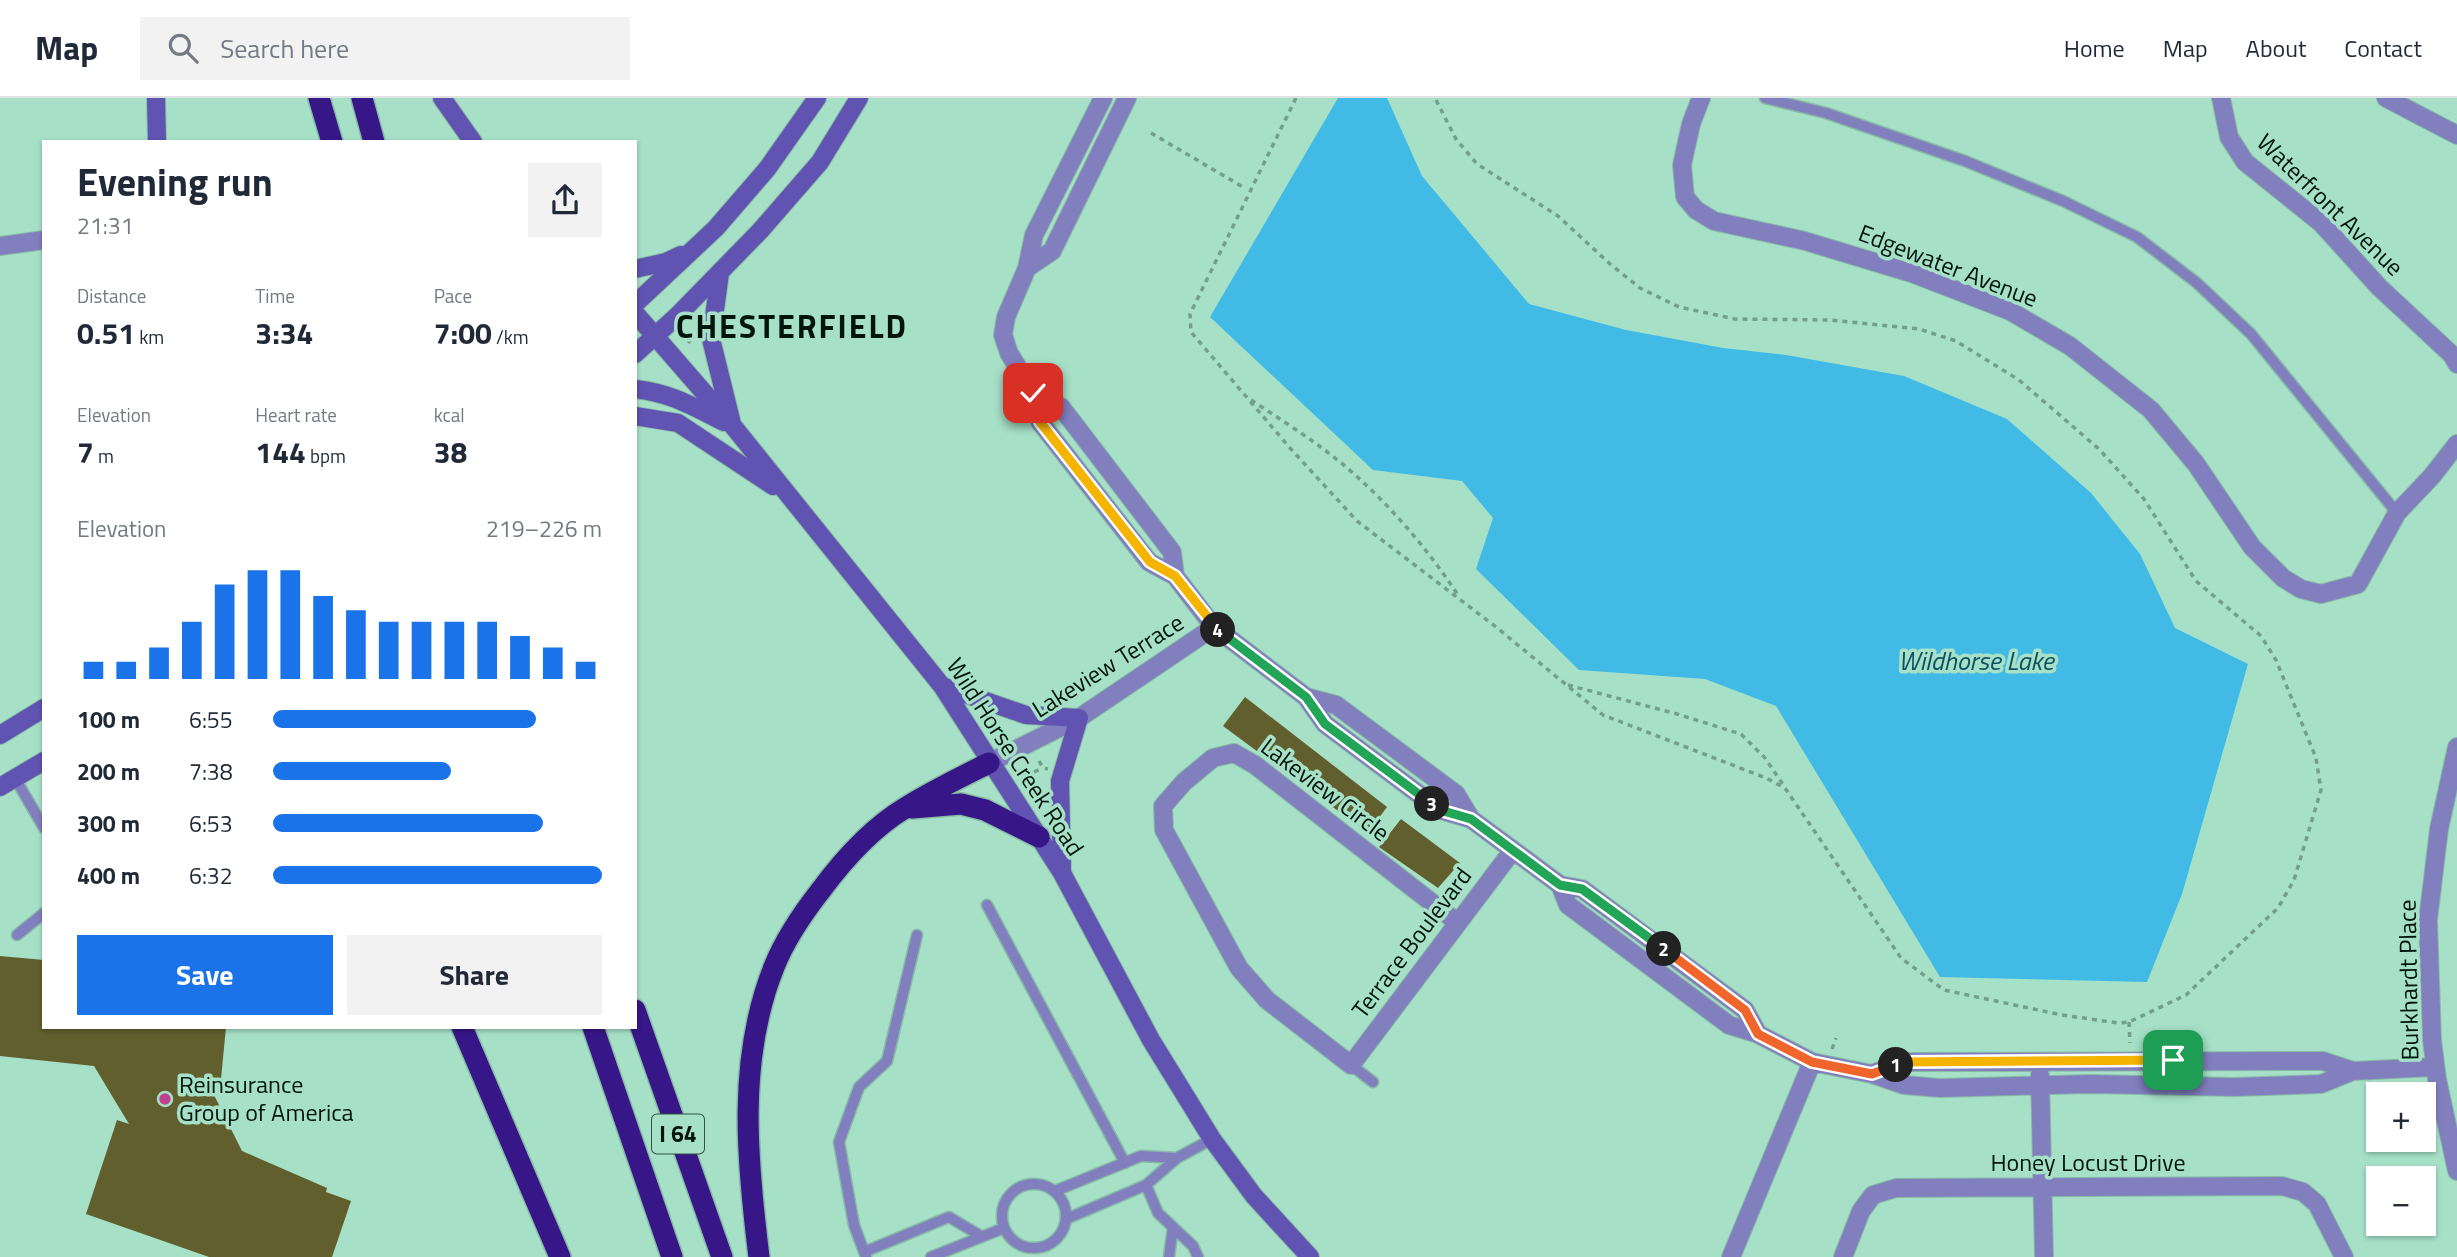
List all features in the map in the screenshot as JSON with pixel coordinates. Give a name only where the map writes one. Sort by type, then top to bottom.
[{"type":"highway","points":[[319,98],[330,140]]},
{"type":"highway","points":[[362,98],[373,140]]},
{"type":"highway","points":[[758,1257],[750,1163],[749,1079],[754,1035],[775,965],[807,908],[850,855],[871,834],[903,809],[989,763]]},
{"type":"highway","points":[[903,809],[961,804],[985,810],[1039,837]]},
{"type":"highway","name":"I 64","points":[[637,1016],[722,1257]]},
{"type":"highway","points":[[462,1029],[560,1257]]},
{"type":"highway","name":"I 64","points":[[594,1029],[672,1257]]},
{"type":"main road","points":[[156,98],[157,140]]},
{"type":"main road","points":[[443,98],[472,140]]},
{"type":"main road","points":[[637,302],[716,228],[767,169],[817,98]]},
{"type":"main road","points":[[637,352],[760,231],[820,162],[859,98]]},
{"type":"main road","points":[[637,269],[666,262],[694,249]]},
{"type":"main road","points":[[720,273],[711,339],[733,426]]},
{"type":"main road","name":"Wild Horse Creek Road","points":[[637,315],[733,426],[942,686],[1062,873],[1151,1040],[1212,1139],[1254,1196],[1310,1257]]},
{"type":"main road","points":[[637,389],[670,396],[733,426]]},
{"type":"main road","points":[[637,416],[678,423],[789,496]]},
{"type":"main road","points":[[942,686],[1026,715],[1079,718],[1060,781],[1062,873]]},
{"type":"main road","points":[[0,735],[42,709]]},
{"type":"main road","points":[[7,782],[42,762]]},
{"type":"street","points":[[1103,98],[1034,235],[1027,268],[1006,317],[1003,335],[1009,353],[1033,393],[1040,422],[1150,562],[1175,576],[1214,627],[1306,697],[1325,724],[1440,810],[1471,819],[1560,885],[1568,905],[1729,1025],[1758,1034],[1812,1062],[1872,1074],[1903,1085],[1940,1088],[2040,1084],[2234,1087],[2321,1084],[2353,1071],[2435,1066]]},
{"type":"street","points":[[1027,268],[1052,251],[1127,98]]},
{"type":"street","name":"Edgewater Avenue","points":[[1701,98],[1691,124],[1682,165],[1685,197],[1696,210],[1714,221],[1805,241],[1914,274],[2011,311],[2070,346],[2151,410],[2196,464],[2252,547],[2283,578],[2301,589],[2321,594],[2358,584],[2397,513]]},
{"type":"street","name":"Waterfront Avenue","points":[[2221,98],[2229,137],[2245,162],[2321,223],[2379,287],[2452,355],[2457,363]]},
{"type":"street","points":[[2386,98],[2457,135]]},
{"type":"street","points":[[0,246],[42,240]]},
{"type":"street","points":[[1033,393],[1061,407],[1069,417],[1172,552],[1175,576]]},
{"type":"street","points":[[2397,513],[2432,476],[2457,444]]},
{"type":"street","name":"Lakeview Terrace","points":[[989,763],[1079,718],[1214,627]]},
{"type":"street","name":"Burkhardt Place","points":[[2457,747],[2439,829],[2428,920],[2435,1066],[2457,1171]]},
{"type":"street","name":"Lakeview Circle","points":[[1351,1065],[1268,1000],[1239,968],[1164,830],[1163,806],[1184,782],[1213,758],[1234,753],[1255,765],[1458,923]]},
{"type":"street","name":"Terrace Boulevard","points":[[1351,1065],[1513,850]]},
{"type":"street","points":[[1872,1074],[1903,1062],[2323,1061],[2353,1071]]},
{"type":"street","points":[[1731,1257],[1812,1062]]},
{"type":"street","points":[[2040,1062],[2043,1257]]},
{"type":"street","name":"Honey Locust Drive","points":[[1843,1257],[1861,1211],[1873,1195],[1896,1188],[2282,1186],[2303,1192],[2317,1204],[2344,1257]]},
{"type":"lane","points":[[1765,98],[1826,113],[1965,161],[2063,201],[2137,237],[2197,283],[2251,334],[2397,513]]},
{"type":"lane","points":[[7,782],[42,826]]},
{"type":"lane","points":[[987,905],[1125,1163]]},
{"type":"lane","points":[[17,934],[42,915]]},
{"type":"lane","points":[[917,935],[887,1060],[859,1087],[839,1142],[854,1225],[865,1254],[949,1217],[981,1236]]},
{"type":"lane","points":[[1351,1065],[1373,1082]]},
{"type":"lane","points":[[1066,1219],[1146,1185],[1177,1158],[1212,1139]]},
{"type":"lane","points":[[1055,1191],[1141,1156],[1177,1158]]},
{"type":"lane","points":[[1025,1185],[1046,1186],[1062,1199],[1066,1219],[1057,1238],[1038,1247],[1028,1247],[1010,1237],[1004,1228],[1003,1207],[1015,1190],[1025,1185]]},
{"type":"lane","points":[[1146,1185],[1157,1213],[1193,1246],[1198,1257]]},
{"type":"lane","points":[[1169,1257],[1173,1227]]},
{"type":"lane","points":[[931,1257],[1004,1228]]},
{"type":"path","points":[[1296,98],[1190,314],[1191,332],[1357,521],[1461,600],[1603,715],[1766,778],[1785,788]]},
{"type":"path","points":[[1435,98],[1456,139],[1477,164],[1558,216],[1640,288],[1679,307],[1735,319],[1829,320],[1919,329],[1956,341],[2019,380],[2099,449],[2144,499],[2196,581],[2261,636],[2276,660],[2316,758],[2321,790],[2294,880],[2278,908],[2186,995],[2129,1022],[2118,1023],[2062,1015],[1944,990],[1901,958],[1765,758],[1741,734],[1564,685]]},
{"type":"path","points":[[1151,133],[1243,187]]},
{"type":"path","points":[[1248,398],[1320,446],[1354,474],[1397,518],[1442,571],[1461,600]]},
{"type":"path","points":[[1039,761],[1043,768]]},
{"type":"path","points":[[1034,772],[1043,768],[1050,770]]},
{"type":"path","points":[[2129,1022],[2130,1043]]},
{"type":"water","name":"Wildhorse Lake","points":[[1338,98],[1387,98],[1422,176],[1529,304],[1626,330],[1904,376],[2007,419],[2091,493],[2140,554],[2175,628],[2248,664],[2182,894],[2147,982],[1940,977],[1776,706],[1705,679],[1579,670],[1476,569],[1493,518],[1462,481],[1373,470],[1210,317]]},
{"type":"building","points":[[1245,697],[1387,807],[1368,833],[1223,726]]},
{"type":"building","points":[[1401,819],[1460,863],[1438,888],[1379,847]]},
{"type":"building","name":"Reinsurance Group of America","points":[[0,956],[42,960],[42,1029],[226,1029],[221,1079],[205,1077],[242,1151],[327,1188],[326,1192],[351,1201],[332,1257],[209,1257],[86,1214],[117,1120],[129,1124],[94,1066],[0,1056]]},
{"type":"place","name":"Reinsurance Group of America","points":[[165,1099]]},
{"type":"district","name":"CHESTERFIELD","points":[[792,327]]},
{"type":"route","points":[[1033,393],[1040,422],[1150,562],[1175,576],[1214,627],[1306,697],[1325,724],[1440,810],[1471,819],[1560,885],[1582,889],[1745,1010],[1758,1034],[1812,1062],[1872,1074],[1903,1062],[2173,1060]]}]
